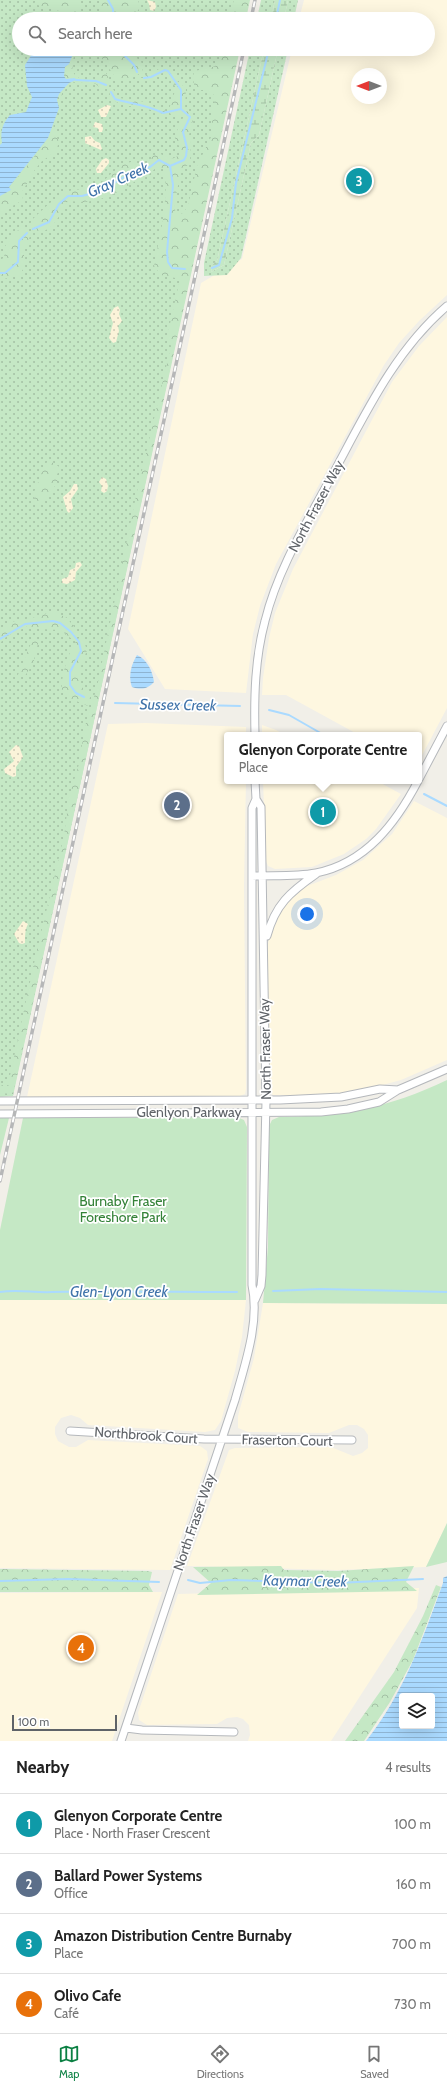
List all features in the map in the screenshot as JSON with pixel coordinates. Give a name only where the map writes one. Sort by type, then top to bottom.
[{"type":"street","name":"North Fraser Way","points":[[255,732],[255,678],[257,657],[265,620],[287,560],[385,379],[414,338],[447,306]]},
{"type":"street","points":[[422,773],[447,726]]},
{"type":"street","name":"North Fraser Way","points":[[255,784],[256,799],[252,808],[252,1285],[255,1300]]},
{"type":"street","points":[[264,945],[271,919],[283,901],[295,888],[317,873],[349,861],[374,842],[386,831],[400,812],[416,784]]},
{"type":"street","name":"North Fraser Way","points":[[121,1741],[235,1400],[245,1361],[255,1300],[262,1286],[266,1113],[264,876],[261,807],[256,799]]},
{"type":"street","points":[[252,876],[317,873]]},
{"type":"street","name":"Glenlyon Parkway","points":[[0,1114],[321,1112],[348,1109],[379,1102],[398,1090],[447,1069]]},
{"type":"street","name":"Glenlyon Parkway","points":[[0,1101],[266,1101],[341,1097],[380,1088],[398,1090]]},
{"type":"street","name":"Northbrook Court","points":[[70,1431],[222,1439]]},
{"type":"street","name":"Fraserton Court","points":[[222,1439],[352,1440]]},
{"type":"street","points":[[126,1728],[142,1730],[234,1732]]},
{"type":"shaded area","points":[[304,0],[447,0],[447,295],[419,321],[399,343],[384,365],[276,564],[260,606],[253,634],[246,693],[165,689],[128,629],[201,283],[242,259],[290,56],[435,56],[435,12],[301,12]]},
{"type":"shaded area","points":[[447,317],[447,708],[422,755],[422,732],[354,732],[286,695],[262,695],[269,638],[275,613],[293,569],[392,382],[419,346]]},
{"type":"shaded area","points":[[146,723],[246,727],[246,732],[224,732],[224,784],[246,784],[244,886],[246,1089],[245,1094],[237,1097],[27,1097],[108,724]]},
{"type":"shaded area","points":[[262,725],[280,732],[262,732]]},
{"type":"shaded area","points":[[263,784],[383,784],[401,794],[376,829],[366,839],[344,854],[312,867],[275,869],[268,866],[266,861]]},
{"type":"shaded area","points":[[414,801],[447,818],[447,1060],[401,1080],[379,1086],[333,1095],[273,1095],[268,1086],[267,950],[270,932],[281,908],[302,888],[336,875],[363,860],[392,834]]},
{"type":"shaded area","points":[[0,1300],[246,1300],[242,1337],[235,1371],[221,1421],[215,1430],[205,1432],[88,1425],[80,1418],[71,1415],[61,1418],[55,1427],[55,1434],[58,1441],[69,1447],[76,1447],[88,1440],[200,1446],[207,1451],[208,1459],[170,1570],[0,1568]]},
{"type":"shaded area","points":[[263,1303],[447,1304],[447,1523],[426,1567],[336,1570],[187,1566],[229,1450],[235,1448],[331,1447],[353,1456],[362,1453],[368,1448],[368,1435],[364,1429],[357,1425],[349,1425],[329,1433],[248,1432],[238,1428],[238,1416],[254,1358]]},
{"type":"shaded area","points":[[419,1588],[417,1608],[331,1741],[248,1741],[250,1735],[249,1725],[243,1719],[237,1717],[227,1718],[217,1724],[147,1725],[139,1720],[138,1713],[178,1594]]},
{"type":"shaded area","points":[[162,1592],[112,1741],[0,1741],[0,1593]]},
{"type":"green space","points":[[0,0],[249,0],[246,12],[12,12],[12,56],[237,56],[13,1096],[0,1097]]},
{"type":"green space","points":[[36,0],[81,0],[81,5],[78,12],[63,12],[34,4]]},
{"type":"green space","points":[[101,0],[138,0],[140,7],[137,12],[100,12]]},
{"type":"green space","points":[[234,0],[250,0],[247,12],[230,12]]},
{"type":"green space","points":[[261,0],[275,0],[272,12],[258,12]]},
{"type":"green space","points":[[275,0],[288,0],[285,12],[272,12]]},
{"type":"green space","points":[[288,0],[298,0],[295,12],[285,12]]},
{"type":"green space","points":[[72,56],[74,56],[72,66],[73,71],[78,77],[96,80],[104,69],[110,81],[105,87],[99,87],[96,84],[73,82],[66,79],[64,76],[65,67],[69,64]]},
{"type":"green space","points":[[100,56],[134,56],[141,61],[143,72],[128,80],[117,80]]},
{"type":"green space","points":[[222,56],[238,56],[13,1094],[0,1093],[0,1085],[8,1085],[35,959],[64,836],[69,797],[79,764],[85,726],[97,687],[136,496],[171,346],[167,337],[180,279],[161,275],[154,266],[164,215],[166,185],[163,168],[157,167],[149,174],[145,166],[153,156],[158,153],[172,159],[180,155],[181,150],[175,136],[187,111],[192,113],[193,120],[189,135],[191,140],[190,164],[182,168],[175,203],[176,215],[183,213],[188,206],[197,166],[211,137],[214,95],[207,90],[195,90],[193,78],[194,71],[210,68],[218,64]]},
{"type":"green space","points":[[248,56],[262,56],[217,261],[212,265],[211,272],[224,265],[251,143],[259,135],[276,56],[286,56],[241,258],[227,275],[204,276],[204,263]]},
{"type":"green space","points":[[262,56],[276,56],[259,135],[251,143],[224,265],[211,272],[212,265],[217,261]]},
{"type":"green space","points":[[163,67],[169,68],[171,71],[168,75],[162,73],[149,81],[141,80],[141,78]]},
{"type":"green space","points":[[174,74],[176,80],[186,88],[185,108],[178,117],[172,117],[170,113],[170,106],[176,88],[171,80]]},
{"type":"green space","points":[[72,82],[62,93],[59,108],[61,91],[66,85]]},
{"type":"green space","points":[[113,89],[119,98],[146,102],[156,108],[165,110],[165,116],[163,118],[149,109],[124,105],[117,102],[112,98],[109,91]]},
{"type":"green space","points":[[53,122],[54,131],[59,142],[56,151],[41,162],[34,171],[22,192],[23,200],[0,213],[1,194],[10,190],[9,187],[40,149]]},
{"type":"green space","points":[[131,162],[140,165],[142,177],[115,193],[101,199],[84,202],[68,201],[53,225],[43,231],[36,234],[30,227],[31,221],[60,195],[72,190],[96,186],[121,166]]},
{"type":"green space","points":[[23,227],[30,236],[24,252],[24,268],[19,275],[0,280],[0,263],[5,254],[3,249],[17,231]]},
{"type":"green space","points":[[50,461],[61,468],[56,476],[58,482],[41,504],[38,504],[34,500],[34,492],[46,463]]},
{"type":"green space","points":[[53,611],[67,618],[78,632],[72,639],[60,630],[39,629],[28,626],[6,637],[0,643],[0,629],[4,626],[15,621],[32,618]]},
{"type":"green space","points":[[79,638],[84,642],[87,650],[78,674],[83,689],[91,693],[88,706],[67,697],[62,691],[66,663],[72,648]]},
{"type":"green space","points":[[32,641],[36,641],[38,643],[33,664],[24,677],[22,675],[18,675]]},
{"type":"green space","points":[[447,1080],[447,1304],[263,1303],[268,1247],[269,1126],[272,1120],[279,1117],[324,1115],[365,1109],[426,1090]]},
{"type":"green space","name":"Burnaby Fraser Foreshore Park","points":[[237,1117],[244,1120],[247,1127],[246,1300],[0,1300],[0,1230],[23,1118]]},
{"type":"green space","points":[[0,1118],[9,1118],[0,1155]]},
{"type":"green space","points":[[447,1523],[447,1562],[426,1567]]},
{"type":"green space","points":[[281,1566],[284,1570],[338,1571],[414,1566],[406,1582],[417,1591],[197,1595],[211,1583],[193,1567]]},
{"type":"green space","points":[[0,1569],[148,1571],[152,1572],[149,1585],[153,1592],[0,1592]]},
{"type":"green space","points":[[436,1585],[441,1587],[413,1660],[390,1702],[364,1741],[345,1741],[394,1672],[423,1616]]},
{"type":"sand","points":[[147,0],[155,2],[156,7],[154,11],[150,10]]},
{"type":"sand","points":[[107,105],[111,106],[106,117],[101,117],[98,110]]},
{"type":"sand","points":[[95,122],[102,124],[102,132],[99,132],[98,128],[93,127]]},
{"type":"sand","points":[[91,136],[95,141],[100,143],[101,150],[85,143],[85,137]]},
{"type":"sand","points":[[106,158],[109,160],[109,163],[101,173],[97,173],[96,169],[102,160]]},
{"type":"sand","points":[[118,306],[122,321],[118,326],[119,331],[116,342],[113,343],[109,338],[113,323],[110,315],[114,308]]},
{"type":"sand","points":[[102,477],[106,479],[108,486],[107,491],[104,493],[101,491],[102,486],[99,482]]},
{"type":"sand","points":[[74,484],[77,484],[78,489],[71,499],[73,508],[69,513],[63,497],[70,491]]},
{"type":"sand","points":[[80,562],[82,565],[76,572],[75,580],[67,584],[62,583],[62,579],[68,577],[70,570],[75,568],[76,563]]},
{"type":"sand","points":[[16,745],[19,746],[23,757],[16,767],[16,776],[13,777],[5,773],[4,769],[14,761],[9,752]]},
{"type":"sand","points":[[23,921],[28,924],[25,943],[22,944],[19,943],[14,934]]},
{"type":"water","points":[[31,56],[72,56],[69,64],[65,67],[64,76],[66,79],[75,78],[76,80],[69,83],[59,94],[57,100],[59,108],[48,138],[9,187],[11,190],[0,196],[0,145],[2,143],[1,135],[3,128],[10,115],[26,112],[32,97],[27,86],[25,65]]},
{"type":"water","points":[[137,655],[147,663],[151,670],[154,682],[144,688],[132,687],[130,679],[133,663]]},
{"type":"water","points":[[447,1576],[447,1741],[366,1741],[391,1705],[411,1665],[443,1583],[443,1578]]},
{"type":"waterway","points":[[108,0],[113,12]]},
{"type":"waterway","name":"Gray Creek","points":[[277,12],[280,0]]},
{"type":"waterway","points":[[125,56],[134,65],[137,72]]},
{"type":"waterway","name":"Gray Creek","points":[[212,268],[219,265],[232,218],[236,183],[267,56]]},
{"type":"waterway","points":[[144,78],[151,77],[165,70],[168,71],[181,90],[181,109],[190,117],[183,132],[187,148],[186,156],[184,160],[170,166]]},
{"type":"waterway","points":[[76,80],[96,81],[106,85]]},
{"type":"waterway","points":[[111,92],[115,99],[146,106],[163,113],[181,109]]},
{"type":"waterway","name":"Gray Creek","points":[[33,229],[49,222],[59,204],[68,196],[82,196],[103,190],[124,177],[150,167],[159,160],[170,166]]},
{"type":"waterway","name":"Gray Creek","points":[[170,166],[173,185],[167,252],[168,262],[172,268],[185,269]]},
{"type":"waterway","name":"Gray Creek","points":[[0,273],[5,273],[18,262],[19,241],[27,233]]},
{"type":"waterway","name":"Sussex Creek","points":[[0,639],[25,624],[53,621],[60,623],[71,632],[79,642],[81,651],[70,672],[70,685],[76,693],[84,697]]},
{"type":"waterway","name":"Sussex Creek","points":[[115,703],[240,706]]},
{"type":"waterway","name":"Sussex Creek","points":[[269,710],[289,715],[319,732]]},
{"type":"waterway","name":"Sussex Creek","points":[[424,794],[447,806]]},
{"type":"waterway","name":"Glen-Lyon Creek","points":[[273,1291],[321,1289],[447,1292]]},
{"type":"waterway","name":"Glen-Lyon Creek","points":[[0,1292],[237,1292]]},
{"type":"waterway","name":"Kaymar Creek","points":[[0,1581],[68,1579],[159,1582]]},
{"type":"waterway","name":"Kaymar Creek","points":[[188,1580],[200,1583],[231,1580],[336,1583],[423,1579]]},
{"type":"railway","points":[[252,12],[255,0]]},
{"type":"railway","points":[[0,1181],[242,56]]},
{"type":"place","name":"Amazon Distribution Centre Burnaby","points":[[359,181]]},
{"type":"place","name":"Ballard Power Systems","points":[[177,805]]},
{"type":"place","name":"Glenyon Corporate Centre","points":[[323,812]]},
{"type":"place","name":"Olivo Cafe","points":[[81,1648]]}]
